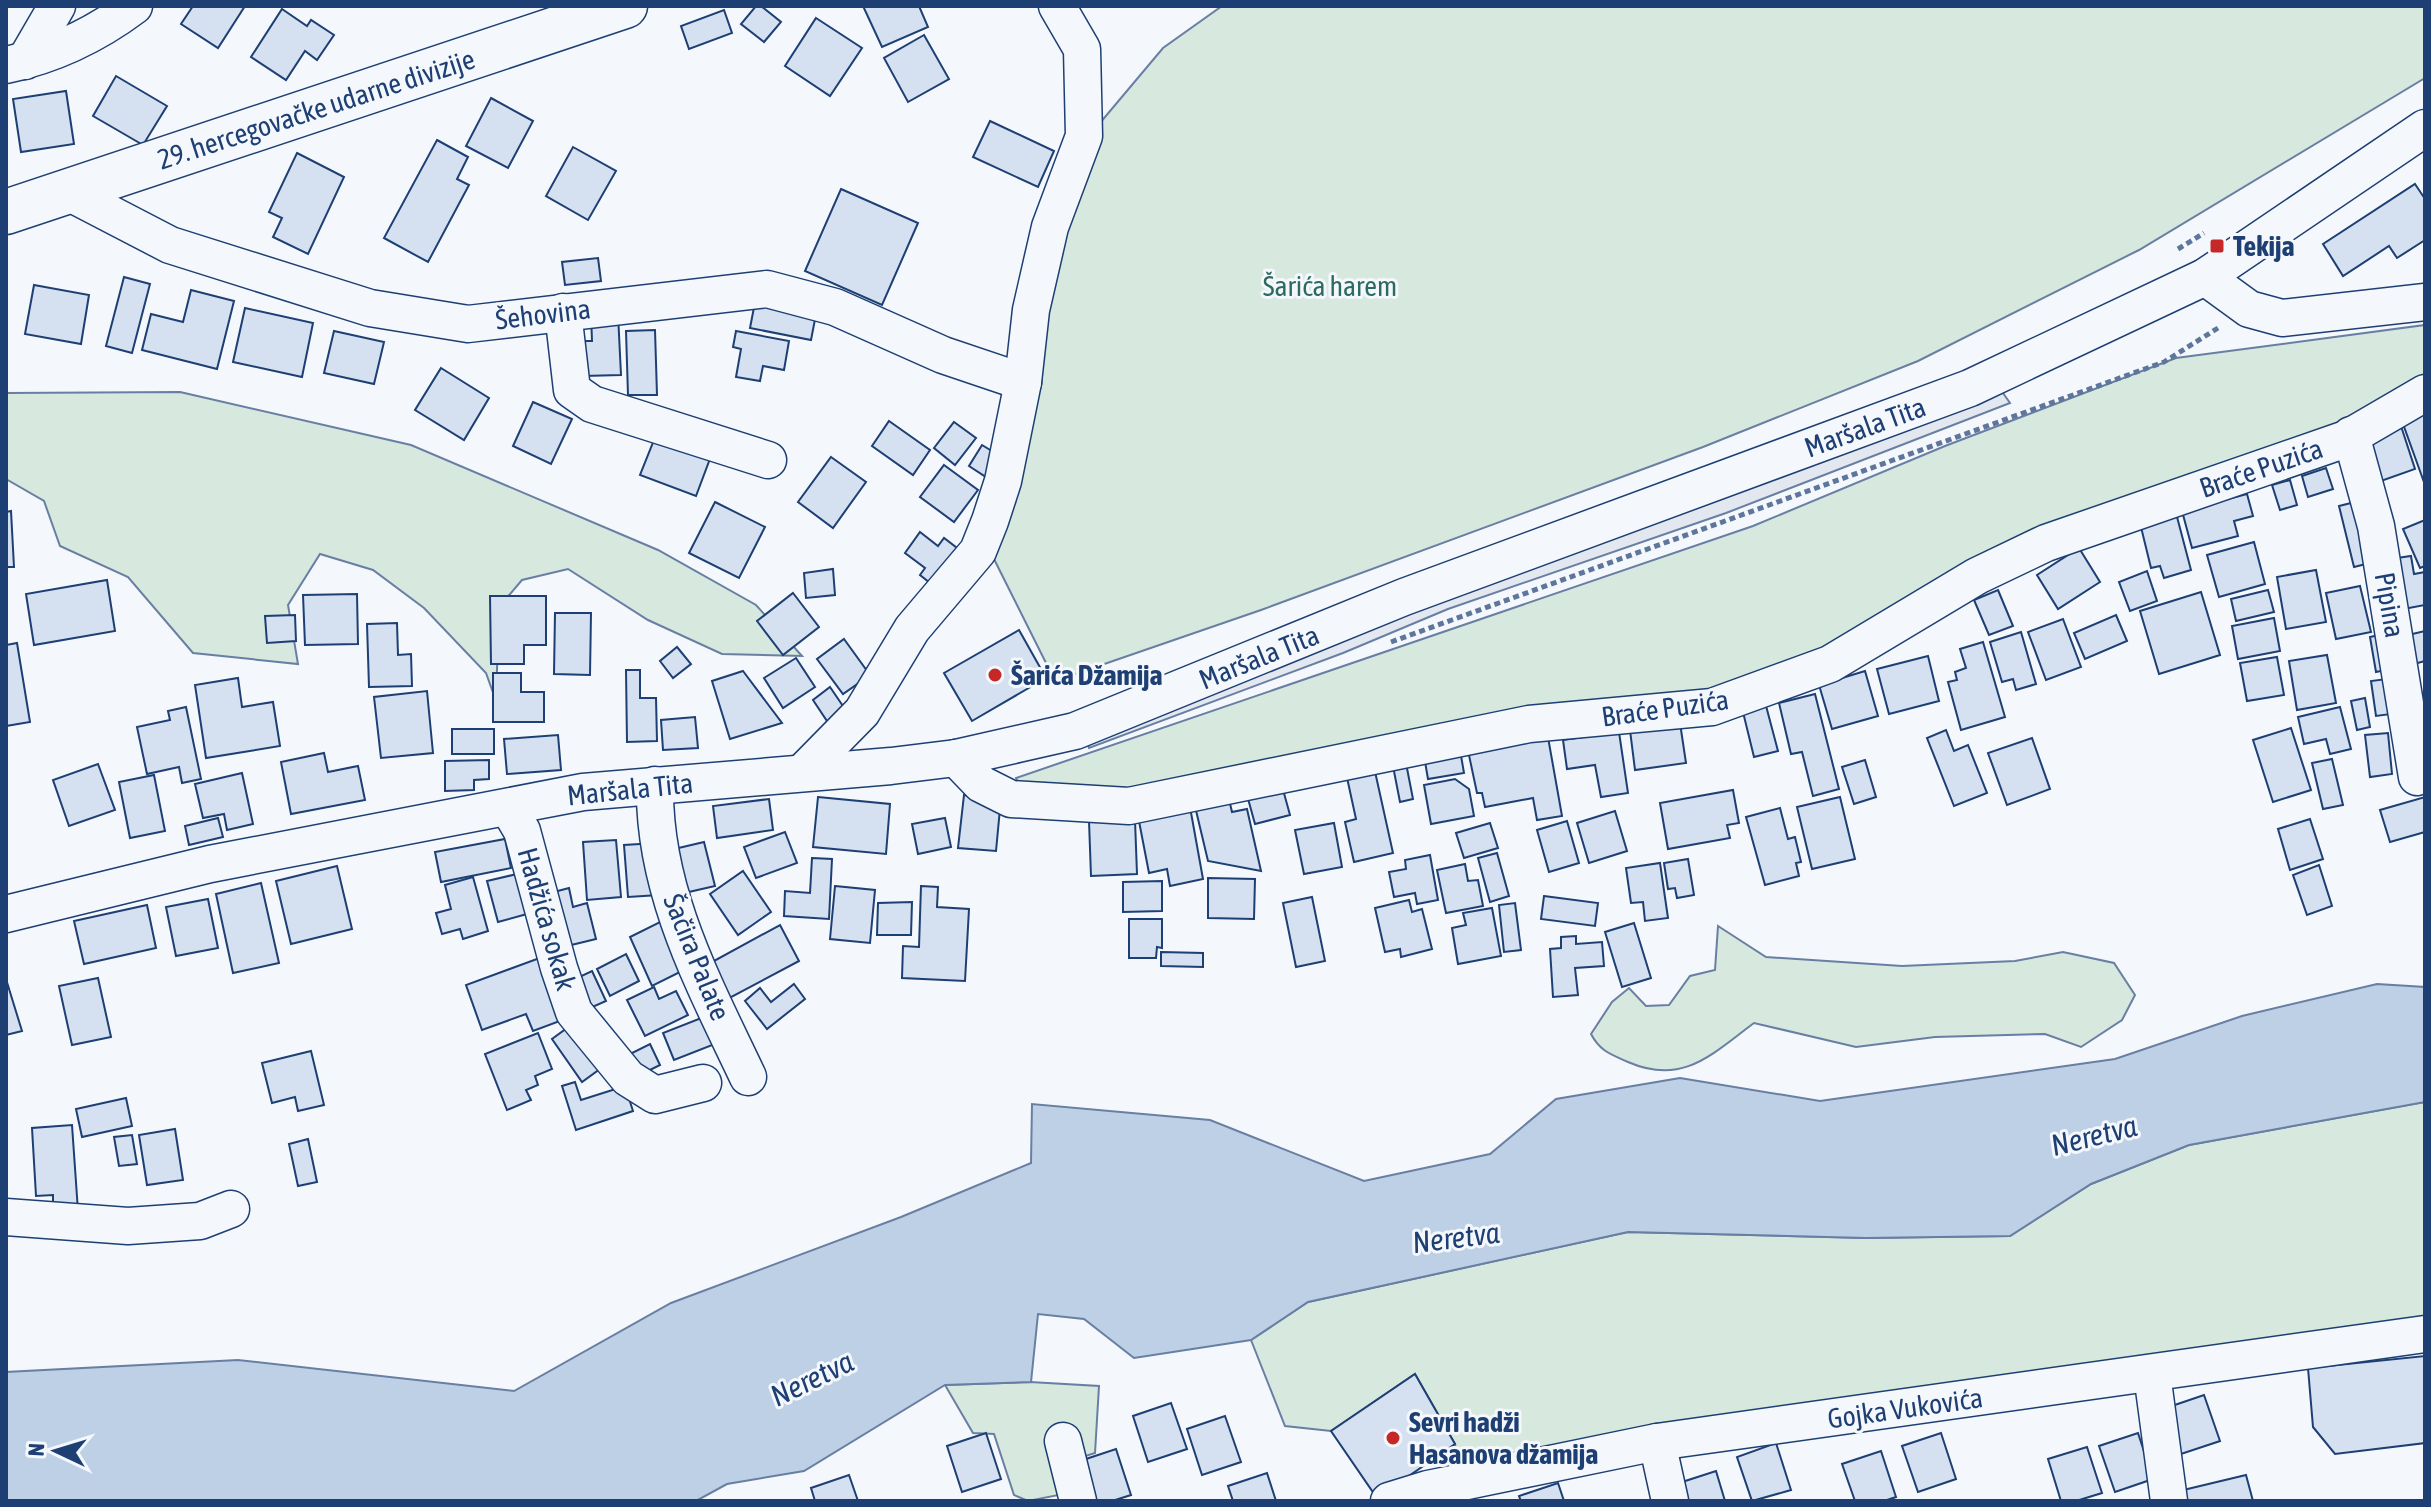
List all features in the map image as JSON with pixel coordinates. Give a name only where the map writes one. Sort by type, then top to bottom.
[{"type":"main road","name":"29. hercegovačke udarne divizije","points":[[6,212],[225,136],[357,96],[625,6]]},
{"type":"street","points":[[16,63],[57,6]]},
{"type":"street","points":[[16,63],[47,56],[97,31],[134,6]]},
{"type":"street","points":[[804,771],[862,712],[912,629],[978,551],[1003,481],[1023,382],[1031,310],[1050,227],[1084,136],[1082,49],[1057,6]]},
{"type":"street","name":"Maršala Tita","points":[[6,914],[210,864],[583,792],[956,758],[1090,726],[1404,597],[1970,388],[2205,277],[2425,128]]},
{"type":"street","name":"Šehovina","points":[[68,192],[170,245],[370,308],[468,324],[767,289],[835,307],[943,355],[1023,382]]},
{"type":"street","points":[[2205,277],[2249,308],[2282,318],[2425,302]]},
{"type":"street","points":[[563,312],[572,390],[592,404],[768,460]]},
{"type":"street","name":"Braće Puzića","points":[[956,758],[981,784],[1011,799],[1129,806],[1529,724],[1712,707],[1830,664],[1977,576],[2046,543],[2351,435],[2425,393]]},
{"type":"street","name":"Pipina","points":[[2351,435],[2376,526],[2417,777]]},
{"type":"street","name":"Šačira Palate","points":[[655,785],[655,812],[668,893],[679,928],[748,1077]]},
{"type":"street","name":"Hadžića sokak","points":[[508,807],[522,831],[574,1012],[628,1078],[655,1095],[703,1083]]},
{"type":"street","points":[[6,1217],[128,1226],[200,1221],[231,1209]]},
{"type":"street","name":"Gojka Vukovića","points":[[1389,1501],[1428,1489],[1657,1442],[2425,1334]]},
{"type":"street","points":[[2152,1374],[2169,1501]]},
{"type":"street","points":[[1063,1441],[1078,1501]]},
{"type":"street","points":[[1657,1442],[1670,1501]]},
{"type":"path","points":[[2168,256],[2216,225]]},
{"type":"path","points":[[1384,645],[2164,362],[2249,308]]},
{"type":"green space","name":"Šarića harem","points":[[1222,6],[2425,6],[2425,78],[2139,250],[1918,361],[1703,447],[1261,610],[1055,681],[993,557],[1089,136],[1163,48]]},
{"type":"green space","points":[[2425,325],[2425,378],[2342,431],[1791,672],[1717,698],[1164,787],[1023,794],[1016,778],[1753,526],[1945,446],[2176,358]]},
{"type":"green space","points":[[180,392],[411,445],[658,550],[756,605],[802,656],[722,654],[648,620],[568,569],[522,580],[499,607],[496,701],[486,673],[424,608],[373,570],[320,554],[288,605],[298,664],[193,653],[128,577],[60,546],[44,501],[6,479],[6,393]]},
{"type":"green space","points":[[1718,926],[1766,957],[1902,966],[2015,961],[2063,952],[2114,963],[2135,995],[2122,1020],[2081,1047],[2045,1034],[1935,1037],[1856,1047],[1754,1023],[1696,1063],[1665,1070],[1647,1068],[1622,1059],[1594,1040],[1591,1034],[1612,1002],[1629,988],[1646,1006],[1669,1005],[1690,976],[1715,970]]},
{"type":"green space","points":[[2425,1102],[2425,1334],[1462,1483],[1455,1444],[1415,1374],[1331,1431],[1285,1426],[1251,1340],[1308,1302],[1628,1232],[1866,1238],[2010,1236],[2091,1184],[2189,1145]]},
{"type":"green space","points":[[1030,1382],[1099,1386],[1095,1453],[1076,1459],[1069,1493],[1028,1501],[1014,1495],[994,1434],[973,1433],[945,1385]]},
{"type":"shaded area","points":[[1998,386],[2010,403],[1726,513],[1448,609],[1343,653],[1089,748],[1084,733]]},
{"type":"water","name":"Neretva","points":[[2377,984],[2425,987],[2425,1102],[2189,1145],[2091,1184],[2010,1236],[1866,1238],[1628,1232],[1308,1302],[1251,1340],[1134,1358],[1084,1319],[1038,1314],[1031,1382],[945,1385],[804,1471],[727,1484],[696,1501],[6,1501],[6,1372],[238,1360],[514,1391],[671,1303],[901,1217],[1031,1163],[1032,1104],[1210,1120],[1364,1181],[1490,1154],[1556,1099],[1680,1078],[1820,1101],[2115,1059],[2242,1016]]},
{"type":"building","points":[[193,6],[245,6],[218,48],[181,24]]},
{"type":"building","points":[[756,6],[761,6],[781,22],[764,42],[741,24]]},
{"type":"building","points":[[863,6],[919,6],[928,27],[882,47]]},
{"type":"building","points":[[282,9],[307,26],[311,20],[334,35],[317,60],[305,51],[286,80],[251,57]]},
{"type":"building","points":[[724,10],[732,33],[689,49],[681,26]]},
{"type":"building","points":[[816,18],[862,48],[830,96],[785,66]]},
{"type":"building","points":[[924,35],[949,79],[908,102],[884,58]]},
{"type":"building","points":[[116,76],[167,106],[143,145],[93,116]]},
{"type":"building","points":[[66,91],[74,144],[21,152],[13,99]]},
{"type":"building","points":[[491,98],[533,121],[508,168],[466,146]]},
{"type":"building","points":[[990,121],[1054,151],[1038,187],[973,157]]},
{"type":"building","points":[[437,140],[468,157],[457,179],[469,185],[428,262],[384,238]]},
{"type":"building","points":[[573,147],[616,171],[588,220],[546,196]]},
{"type":"building","points":[[297,153],[344,177],[308,254],[273,237],[282,218],[269,212]]},
{"type":"building","points":[[2415,184],[2425,199],[2425,240],[2397,258],[2389,246],[2343,276],[2323,244]]},
{"type":"building","points":[[841,189],[918,223],[882,305],[805,271]]},
{"type":"building","points":[[598,258],[601,281],[565,285],[562,262]]},
{"type":"building","points":[[124,277],[150,284],[132,353],[106,346]]},
{"type":"building","points":[[34,285],[89,295],[81,344],[25,334]]},
{"type":"building","points":[[191,290],[234,301],[217,369],[142,350],[151,314],[183,322]]},
{"type":"building","points":[[756,297],[817,309],[811,340],[750,328]]},
{"type":"building","points":[[245,308],[313,323],[302,377],[233,362]]},
{"type":"building","points":[[591,314],[618,314],[621,375],[583,376],[583,341],[592,341]]},
{"type":"building","points":[[655,330],[657,395],[628,395],[626,331]]},
{"type":"building","points":[[334,331],[384,342],[374,384],[324,373]]},
{"type":"building","points":[[736,331],[789,341],[784,370],[763,366],[760,381],[736,377],[741,349],[733,347]]},
{"type":"building","points":[[441,368],[489,398],[464,440],[415,410]]},
{"type":"building","points":[[533,402],[572,419],[551,464],[513,446]]},
{"type":"building","points":[[2425,412],[2425,485],[2402,421]]},
{"type":"building","points":[[889,421],[930,450],[913,475],[872,446]]},
{"type":"building","points":[[954,422],[976,438],[955,465],[934,448]]},
{"type":"building","points":[[2401,426],[2415,469],[2381,481],[2366,438]]},
{"type":"building","points":[[656,435],[711,456],[696,496],[640,475]]},
{"type":"building","points":[[982,445],[1000,456],[986,477],[969,466]]},
{"type":"building","points":[[831,457],[866,482],[833,528],[798,502]]},
{"type":"building","points":[[944,465],[978,490],[954,522],[920,497]]},
{"type":"building","points":[[2326,468],[2333,489],[2308,497],[2302,476]]},
{"type":"building","points":[[2290,480],[2297,505],[2280,510],[2272,485]]},
{"type":"building","points":[[2247,494],[2253,516],[2234,521],[2238,536],[2192,548],[2182,511]]},
{"type":"building","points":[[2363,500],[2378,561],[2354,567],[2339,506]]},
{"type":"building","points":[[715,502],[765,527],[739,578],[689,553]]},
{"type":"building","points":[[11,511],[14,567],[6,567],[6,512]]},
{"type":"building","points":[[2176,513],[2191,570],[2164,578],[2160,566],[2151,568],[2140,523]]},
{"type":"building","points":[[2425,520],[2425,566],[2420,568],[2403,529]]},
{"type":"building","points":[[920,532],[938,546],[944,538],[961,551],[934,586],[920,575],[925,568],[905,553]]},
{"type":"building","points":[[2254,542],[2265,584],[2219,597],[2207,555]]},
{"type":"building","points":[[2079,548],[2100,582],[2058,609],[2037,575]]},
{"type":"building","points":[[2411,556],[2414,574],[2425,572],[2425,605],[2398,610],[2390,559]]},
{"type":"building","points":[[833,569],[835,595],[806,598],[804,573]]},
{"type":"building","points":[[2316,570],[2326,622],[2286,629],[2277,577]]},
{"type":"building","points":[[2147,571],[2157,601],[2130,611],[2119,582]]},
{"type":"building","points":[[107,580],[115,631],[34,645],[26,594]]},
{"type":"building","points":[[2360,586],[2371,632],[2336,639],[2326,593]]},
{"type":"building","points":[[1998,590],[2013,626],[1989,635],[1974,600]]},
{"type":"building","points":[[2268,590],[2274,612],[2236,621],[2231,599]]},
{"type":"building","points":[[2201,592],[2220,655],[2159,674],[2140,611]]},
{"type":"building","points":[[793,593],[819,627],[783,655],[757,621]]},
{"type":"building","points":[[357,594],[358,644],[305,645],[303,595]]},
{"type":"building","points":[[490,596],[546,596],[546,645],[524,645],[524,664],[491,664]]},
{"type":"building","points":[[555,613],[591,613],[590,675],[554,674]]},
{"type":"building","points":[[295,615],[296,641],[267,643],[265,616]]},
{"type":"building","points":[[2116,615],[2127,641],[2085,659],[2074,633]]},
{"type":"building","points":[[2274,618],[2280,651],[2238,659],[2232,626]]},
{"type":"building","points":[[2063,619],[2081,667],[2046,680],[2028,632]]},
{"type":"building","points":[[397,623],[398,655],[411,654],[412,686],[369,687],[367,624]]},
{"type":"building","name":"Šarića Džamija","points":[[1019,630],[1046,678],[972,721],[944,673]]},
{"type":"building","points":[[2425,631],[2425,661],[2414,664],[2408,635]]},
{"type":"building","points":[[2021,632],[2036,684],[2016,690],[2013,679],[2002,682],[1990,642]]},
{"type":"building","points":[[2388,633],[2395,668],[2376,672],[2370,637]]},
{"type":"building","points":[[844,639],[870,675],[843,694],[817,659]]},
{"type":"building","points":[[1983,642],[2005,717],[1961,730],[1948,682],[1957,680],[1955,672],[1966,668],[1960,649]]},
{"type":"building","points":[[17,643],[30,722],[6,726],[6,645]]},
{"type":"building","points":[[677,647],[691,664],[673,678],[660,661]]},
{"type":"building","points":[[2327,655],[2336,703],[2297,710],[2289,661]]},
{"type":"building","points":[[1928,656],[1939,701],[1889,714],[1877,669]]},
{"type":"building","points":[[2277,657],[2284,695],[2247,701],[2240,663]]},
{"type":"building","points":[[796,658],[815,687],[783,708],[764,678]]},
{"type":"building","points":[[626,670],[640,670],[640,698],[656,698],[657,741],[627,742]]},
{"type":"building","points":[[743,671],[782,723],[730,739],[712,681]]},
{"type":"building","points":[[1865,671],[1878,716],[1832,729],[1819,685]]},
{"type":"building","points":[[493,673],[521,673],[521,692],[544,692],[544,722],[493,722]]},
{"type":"building","points":[[238,678],[242,707],[273,702],[280,746],[206,758],[195,685]]},
{"type":"building","points":[[2394,678],[2399,713],[2376,716],[2371,681]]},
{"type":"building","points":[[830,687],[847,712],[829,724],[813,700]]},
{"type":"building","points":[[427,691],[433,753],[381,758],[374,697]]},
{"type":"building","points":[[1815,694],[1839,789],[1813,796],[1802,752],[1791,754],[1779,703]]},
{"type":"building","points":[[2365,698],[2370,727],[2357,730],[2351,701]]},
{"type":"building","points":[[1765,702],[1778,751],[1754,757],[1742,708]]},
{"type":"building","points":[[186,707],[201,779],[182,783],[179,767],[147,774],[137,727],[170,720],[168,711]]},
{"type":"building","points":[[2340,707],[2351,749],[2330,754],[2326,739],[2304,744],[2298,717]]},
{"type":"building","points":[[695,717],[698,748],[663,750],[661,720]]},
{"type":"building","points":[[1680,723],[1686,763],[1635,770],[1630,730]]},
{"type":"building","points":[[1546,726],[1562,816],[1537,820],[1533,798],[1485,807],[1482,793],[1477,793],[1466,741]]},
{"type":"building","points":[[2291,728],[2311,790],[2273,802],[2253,740]]},
{"type":"building","points":[[452,729],[494,729],[494,754],[452,754]]},
{"type":"building","points":[[1946,730],[1954,751],[1968,745],[1987,793],[1954,806],[1927,738]]},
{"type":"building","points":[[1619,732],[1628,793],[1601,797],[1595,765],[1567,769],[1563,740]]},
{"type":"building","points":[[2388,733],[2392,774],[2370,777],[2365,735]]},
{"type":"building","points":[[558,735],[561,770],[507,774],[504,739]]},
{"type":"building","points":[[2032,738],[2050,789],[2007,805],[1988,753]]},
{"type":"building","points":[[1459,744],[1464,773],[1428,779],[1423,750]]},
{"type":"building","points":[[324,753],[328,772],[358,766],[365,800],[291,814],[281,762]]},
{"type":"building","points":[[1405,758],[1413,799],[1400,802],[1392,761]]},
{"type":"building","points":[[2332,759],[2343,805],[2323,809],[2312,763]]},
{"type":"building","points":[[489,760],[489,779],[474,780],[474,790],[445,791],[445,761]]},
{"type":"building","points":[[1865,760],[1876,797],[1854,804],[1842,767]]},
{"type":"building","points":[[98,764],[115,810],[69,826],[53,780]]},
{"type":"building","points":[[1374,767],[1393,853],[1354,862],[1345,822],[1356,819],[1346,773]]},
{"type":"building","points":[[242,773],[253,824],[227,830],[224,814],[203,818],[195,784]]},
{"type":"building","points":[[154,775],[165,831],[130,838],[119,782]]},
{"type":"building","points":[[1455,779],[1469,789],[1474,816],[1431,824],[1424,785]]},
{"type":"building","points":[[1282,786],[1290,815],[1255,824],[1247,795]]},
{"type":"building","points":[[1733,790],[1739,823],[1727,825],[1730,838],[1668,849],[1660,803]]},
{"type":"building","points":[[964,795],[1001,798],[996,851],[958,848]]},
{"type":"building","points":[[1228,795],[1232,812],[1247,809],[1261,871],[1208,861],[1194,802]]},
{"type":"building","points":[[818,797],[890,804],[886,854],[813,847]]},
{"type":"building","points":[[1840,797],[1855,859],[1812,869],[1797,807]]},
{"type":"building","points":[[2425,797],[2425,832],[2390,842],[2380,810]]},
{"type":"building","points":[[769,799],[773,830],[717,838],[713,806]]},
{"type":"building","points":[[1190,807],[1203,879],[1170,886],[1167,869],[1149,873],[1138,816]]},
{"type":"building","points":[[1780,808],[1788,839],[1795,837],[1801,862],[1796,863],[1799,876],[1765,885],[1746,817]]},
{"type":"building","points":[[1615,811],[1627,851],[1589,863],[1577,823]]},
{"type":"building","points":[[218,818],[223,837],[189,845],[185,826]]},
{"type":"building","points":[[945,818],[951,847],[918,854],[912,824]]},
{"type":"building","points":[[2310,819],[2323,859],[2290,870],[2278,829]]},
{"type":"building","points":[[1135,820],[1137,874],[1091,876],[1089,821]]},
{"type":"building","points":[[1567,821],[1579,863],[1549,872],[1537,830]]},
{"type":"building","points":[[1334,823],[1342,867],[1304,874],[1295,830]]},
{"type":"building","points":[[1490,823],[1498,848],[1464,858],[1456,833]]},
{"type":"building","points":[[785,832],[797,863],[756,878],[744,847]]},
{"type":"building","points":[[505,839],[511,868],[441,882],[435,852]]},
{"type":"building","points":[[616,840],[621,897],[587,900],[583,842]]},
{"type":"building","points":[[704,842],[715,886],[680,894],[670,850]]},
{"type":"building","points":[[656,843],[659,895],[628,897],[624,845]]},
{"type":"building","points":[[1497,853],[1509,896],[1490,902],[1478,858]]},
{"type":"building","points":[[1430,855],[1438,900],[1417,904],[1415,893],[1394,897],[1389,872],[1406,869],[1405,860]]},
{"type":"building","points":[[812,858],[832,859],[829,919],[784,916],[785,891],[810,893]]},
{"type":"building","points":[[1688,859],[1694,895],[1677,898],[1675,888],[1668,889],[1664,863]]},
{"type":"building","points":[[1660,863],[1668,918],[1645,921],[1643,902],[1631,903],[1626,868]]},
{"type":"building","points":[[1465,864],[1468,881],[1478,880],[1483,906],[1446,913],[1437,870]]},
{"type":"building","points":[[2319,865],[2332,906],[2307,915],[2293,875]]},
{"type":"building","points":[[337,866],[352,929],[291,944],[276,881]]},
{"type":"building","points":[[743,871],[771,912],[738,935],[710,894]]},
{"type":"building","points":[[517,874],[527,914],[498,922],[487,881]]},
{"type":"building","points":[[473,877],[488,931],[463,939],[460,929],[442,934],[436,913],[451,909],[445,885]]},
{"type":"building","points":[[1208,878],[1255,879],[1254,919],[1208,918]]},
{"type":"building","points":[[1162,881],[1162,911],[1123,912],[1123,882]]},
{"type":"building","points":[[261,883],[279,963],[233,973],[216,894]]},
{"type":"building","points":[[835,886],[875,890],[870,943],[830,939]]},
{"type":"building","points":[[921,886],[938,887],[937,907],[969,909],[965,981],[902,978],[903,946],[919,947]]},
{"type":"building","points":[[569,888],[573,907],[587,903],[596,939],[563,947],[550,893]]},
{"type":"building","points":[[1544,896],[1598,903],[1595,926],[1541,919]]},
{"type":"building","points":[[1312,897],[1325,961],[1296,967],[1283,903]]},
{"type":"building","points":[[208,899],[218,948],[176,956],[166,907]]},
{"type":"building","points":[[1409,900],[1412,912],[1422,909],[1432,949],[1401,957],[1400,949],[1385,952],[1375,908]]},
{"type":"building","points":[[912,902],[911,935],[877,935],[878,903]]},
{"type":"building","points":[[1515,903],[1521,950],[1504,952],[1499,905]]},
{"type":"building","points":[[147,905],[156,948],[84,964],[74,921]]},
{"type":"building","points":[[1492,908],[1501,956],[1458,964],[1452,928],[1466,925],[1463,913]]},
{"type":"building","points":[[1129,919],[1162,919],[1162,948],[1157,947],[1156,958],[1129,958]]},
{"type":"building","points":[[662,921],[684,970],[652,986],[630,937]]},
{"type":"building","points":[[1634,923],[1651,978],[1622,987],[1605,932]]},
{"type":"building","points":[[780,925],[799,961],[722,1002],[703,967]]},
{"type":"building","points":[[1576,936],[1576,944],[1602,942],[1604,966],[1575,968],[1578,995],[1553,997],[1550,949],[1561,948],[1561,937]]},
{"type":"building","points":[[1161,952],[1203,953],[1203,967],[1161,966]]},
{"type":"building","points":[[626,954],[639,981],[610,996],[597,969]]},
{"type":"building","points":[[545,956],[568,1018],[533,1031],[526,1014],[482,1030],[466,985]]},
{"type":"building","points":[[592,971],[606,1001],[588,1009],[575,979]]},
{"type":"building","points":[[98,978],[111,1037],[72,1045],[59,986]]},
{"type":"building","points":[[6,979],[22,1031],[6,1035]]},
{"type":"building","points":[[794,984],[805,999],[767,1029],[745,1001],[760,988],[771,1002]]},
{"type":"building","points":[[654,987],[659,999],[676,991],[688,1015],[645,1036],[627,1000]]},
{"type":"building","points":[[709,1015],[720,1042],[674,1060],[663,1033]]},
{"type":"building","points":[[574,1023],[604,1066],[582,1082],[552,1039]]},
{"type":"building","points":[[538,1033],[552,1069],[535,1076],[538,1085],[526,1090],[531,1100],[507,1110],[485,1054]]},
{"type":"building","points":[[650,1044],[660,1065],[632,1079],[622,1058]]},
{"type":"building","points":[[311,1051],[324,1105],[298,1111],[295,1097],[272,1103],[262,1063]]},
{"type":"building","points":[[575,1082],[581,1100],[625,1086],[633,1111],[576,1130],[562,1086]]},
{"type":"building","points":[[126,1098],[132,1126],[82,1137],[76,1109]]},
{"type":"building","points":[[72,1125],[78,1211],[53,1213],[53,1195],[36,1196],[32,1128]]},
{"type":"building","points":[[175,1129],[183,1180],[147,1185],[139,1135]]},
{"type":"building","points":[[132,1135],[137,1164],[119,1166],[114,1137]]},
{"type":"building","points":[[308,1139],[317,1182],[298,1186],[289,1144]]},
{"type":"building","points":[[2425,1356],[2425,1443],[2335,1454],[2313,1427],[2308,1368]]},
{"type":"building","name":"Sevri hadži Hasanova džamija","points":[[1415,1374],[1455,1444],[1377,1498],[1331,1431]]},
{"type":"building","points":[[2204,1395],[2220,1441],[2181,1454],[2166,1408]]},
{"type":"building","points":[[1171,1403],[1187,1449],[1148,1462],[1133,1416]]},
{"type":"building","points":[[1225,1416],[1241,1462],[1202,1475],[1187,1429]]},
{"type":"building","points":[[986,1433],[1001,1479],[962,1492],[947,1446]]},
{"type":"building","points":[[1941,1433],[1956,1479],[1918,1492],[1902,1446]]},
{"type":"building","points":[[2138,1433],[2153,1479],[2115,1492],[2099,1446]]},
{"type":"building","points":[[1776,1443],[1791,1490],[1752,1501],[1737,1457]]},
{"type":"building","points":[[2087,1447],[2102,1493],[2076,1501],[2061,1501],[2048,1459]]},
{"type":"building","points":[[1116,1449],[1131,1495],[1112,1501],[1090,1501],[1077,1462]]},
{"type":"building","points":[[1881,1451],[1896,1497],[1884,1501],[1855,1501],[1842,1464]]},
{"type":"building","points":[[1716,1471],[1725,1501],[1682,1501],[1676,1484]]},
{"type":"building","points":[[1267,1473],[1276,1501],[1233,1501],[1228,1486]]},
{"type":"building","points":[[849,1475],[858,1501],[815,1501],[811,1488]]},
{"type":"building","points":[[2246,1475],[2253,1501],[2177,1501],[2175,1492]]},
{"type":"building","points":[[1558,1483],[1564,1501],[1521,1501],[1519,1496]]},
{"type":"place","name":"Tekija","points":[[2217,246]]},
{"type":"place","name":"Šarića Džamija","points":[[995,675]]},
{"type":"place","name":"Sevri hadži Hasanova džamija","points":[[1393,1438]]}]
